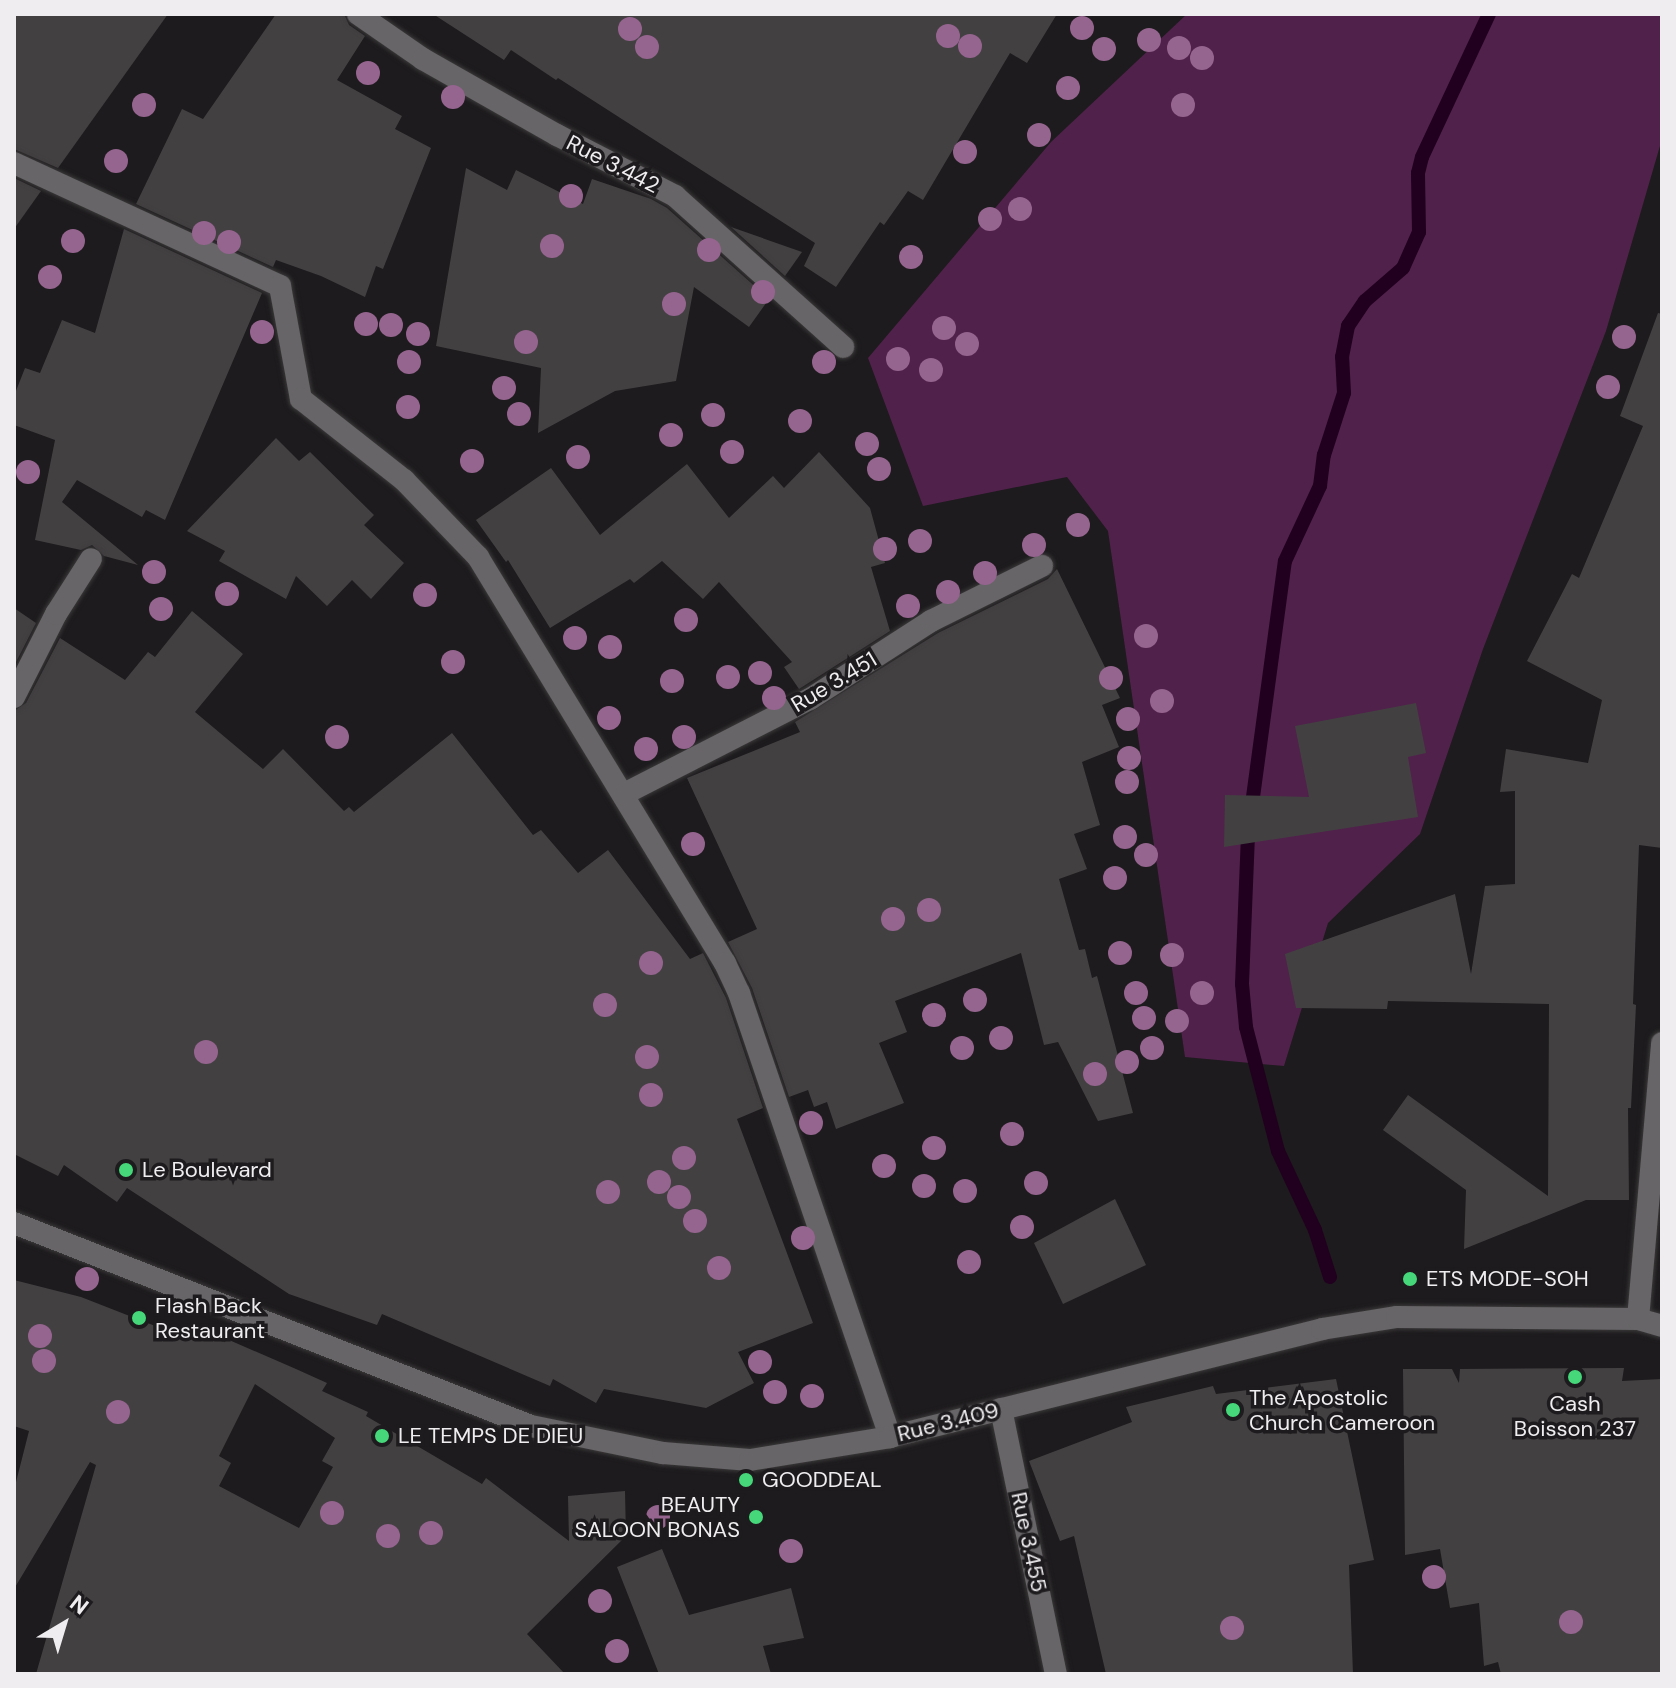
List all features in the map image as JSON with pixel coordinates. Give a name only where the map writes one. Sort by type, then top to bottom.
[{"type":"street","name":"Rue 3.442","points":[[358,14],[423,59],[557,135],[675,196],[843,347]]},
{"type":"street","points":[[14,163],[280,286],[301,399],[404,480],[478,557],[725,963],[739,993],[890,1437]]},
{"type":"street","points":[[14,697],[56,614],[91,559]]},
{"type":"street","name":"Rue 3.451","points":[[624,794],[810,699],[931,621],[1042,566]]},
{"type":"street","points":[[1638,1319],[1662,1043]]},
{"type":"street","name":"Rue 3.409","points":[[14,1223],[531,1426],[663,1453],[750,1460],[890,1437],[1322,1329],[1397,1317],[1638,1319],[1662,1326]]},
{"type":"street","name":"Rue 3.455","points":[[1001,1409],[1056,1674]]},
{"type":"shaded area","points":[[1187,14],[1662,14],[1662,139],[1606,331],[1483,649],[1420,834],[1328,923],[1284,1066],[1185,1057],[1108,531],[1067,477],[923,506],[868,358],[1051,142]]},
{"type":"building","points":[[14,14],[168,14],[58,168],[14,149]]},
{"type":"building","points":[[276,14],[344,14],[349,25],[365,36],[337,80],[402,116],[395,129],[431,148],[383,269],[376,266],[365,297],[321,276],[276,260],[273,267],[136,204],[182,109],[203,119]]},
{"type":"building","points":[[433,14],[1057,14],[1027,63],[1010,53],[923,200],[908,191],[884,225],[880,222],[836,287],[804,266],[815,243],[558,78],[556,80],[511,50],[504,60]]},
{"type":"building","points":[[466,168],[507,190],[516,170],[583,204],[592,179],[651,199],[667,208],[769,299],[749,327],[694,287],[676,381],[615,391],[538,433],[541,368],[436,346]]},
{"type":"building","points":[[14,178],[41,191],[14,229]]},
{"type":"building","points":[[731,227],[802,252],[785,276]]},
{"type":"building","points":[[124,229],[262,293],[165,520],[146,510],[142,517],[77,480],[62,502],[138,565],[104,556],[92,545],[81,550],[35,540],[55,440],[14,425],[14,396],[25,368],[40,373],[62,320],[95,333]]},
{"type":"building","points":[[1658,313],[1662,314],[1662,848],[1639,845],[1633,1004],[1636,1005],[1631,1108],[1628,1108],[1629,1200],[1586,1200],[1464,1249],[1466,1190],[1383,1130],[1408,1095],[1548,1196],[1549,1004],[1388,1001],[1387,1009],[1296,1008],[1285,954],[1455,894],[1471,974],[1485,886],[1515,884],[1515,791],[1500,792],[1506,749],[1588,763],[1602,700],[1527,661],[1572,574],[1579,578],[1643,426],[1620,416]]},
{"type":"building","points":[[276,438],[299,461],[310,452],[374,515],[364,525],[404,563],[371,599],[352,580],[327,606],[296,576],[286,599],[219,561],[225,551],[187,531]]},
{"type":"building","points":[[819,452],[870,508],[885,563],[871,567],[890,631],[799,689],[784,667],[792,662],[719,582],[703,599],[662,561],[634,583],[630,579],[550,628],[508,560],[506,562],[476,520],[551,468],[600,535],[687,464],[729,518],[773,476],[784,488]]},
{"type":"building","points":[[1057,569],[1120,698],[1102,705],[1119,747],[1082,762],[1100,825],[1074,834],[1087,869],[1059,879],[1079,950],[1085,949],[1092,978],[1097,976],[1133,1113],[1098,1121],[1058,1042],[1044,1045],[1021,953],[895,1001],[907,1032],[879,1043],[904,1103],[836,1129],[827,1102],[814,1107],[808,1090],[789,1097],[752,988],[728,942],[757,929],[687,778],[800,732],[795,722],[938,633],[1048,579]]},
{"type":"building","points":[[14,608],[36,623],[14,666]]},
{"type":"building","points":[[192,611],[243,654],[195,712],[263,769],[283,749],[344,811],[349,807],[354,812],[452,733],[533,835],[541,830],[578,873],[608,850],[690,959],[703,953],[726,998],[763,1108],[737,1119],[813,1323],[738,1352],[754,1383],[706,1408],[604,1389],[596,1403],[553,1379],[550,1386],[382,1314],[377,1325],[289,1294],[127,1188],[117,1202],[64,1165],[58,1176],[14,1154],[14,711],[26,703],[60,638],[125,680],[148,652],[155,657]]},
{"type":"building","points":[[1416,703],[1426,753],[1408,757],[1418,817],[1224,847],[1225,795],[1309,797],[1295,726]]},
{"type":"building","points":[[1115,1199],[1146,1265],[1063,1304],[1034,1243]]},
{"type":"building","points":[[14,1280],[81,1297],[191,1340],[197,1326],[327,1383],[322,1391],[368,1412],[366,1416],[482,1484],[486,1478],[569,1541],[568,1496],[625,1491],[626,1536],[527,1634],[565,1674],[36,1674],[96,1465],[90,1462],[14,1589],[14,1490],[29,1431],[14,1426]],"holes":[[[255,1384],[335,1438],[322,1461],[333,1467],[299,1528],[219,1486],[231,1463],[219,1456]]]},
{"type":"building","points":[[1624,1368],[1622,1381],[1662,1379],[1662,1674],[1501,1674],[1498,1662],[1484,1666],[1479,1603],[1450,1608],[1440,1549],[1405,1555],[1403,1369],[1452,1369],[1459,1383],[1460,1369]]},
{"type":"building","points":[[1336,1379],[1374,1560],[1349,1565],[1353,1674],[1106,1674],[1074,1536],[1060,1541],[1029,1461],[1132,1422],[1126,1407],[1213,1386],[1216,1394]]},
{"type":"building","points":[[662,1549],[689,1615],[791,1588],[804,1638],[763,1646],[771,1674],[659,1674],[617,1567]]},
{"type":"waterway","points":[[1330,1277],[1315,1230],[1278,1151],[1246,1027],[1242,984],[1248,834],[1285,561],[1320,486],[1324,455],[1344,393],[1342,357],[1348,326],[1365,301],[1403,268],[1419,232],[1418,173],[1422,157],[1489,14]]},
{"type":"place","name":"Le Boulevard","points":[[126,1170]]},
{"type":"place","name":"ETS MODE-SOH","points":[[1410,1279]]},
{"type":"place","name":"Flash Back Restaurant","points":[[139,1318]]},
{"type":"place","name":"Cash Boisson 237","points":[[1575,1377]]},
{"type":"place","name":"The Apostolic Church Cameroon","points":[[1233,1410]]},
{"type":"place","name":"LE TEMPS DE DIEU","points":[[382,1436]]},
{"type":"place","name":"GOODDEAL","points":[[746,1480]]},
{"type":"place","name":"BEAUTY SALOON BONAS","points":[[756,1517]]}]
